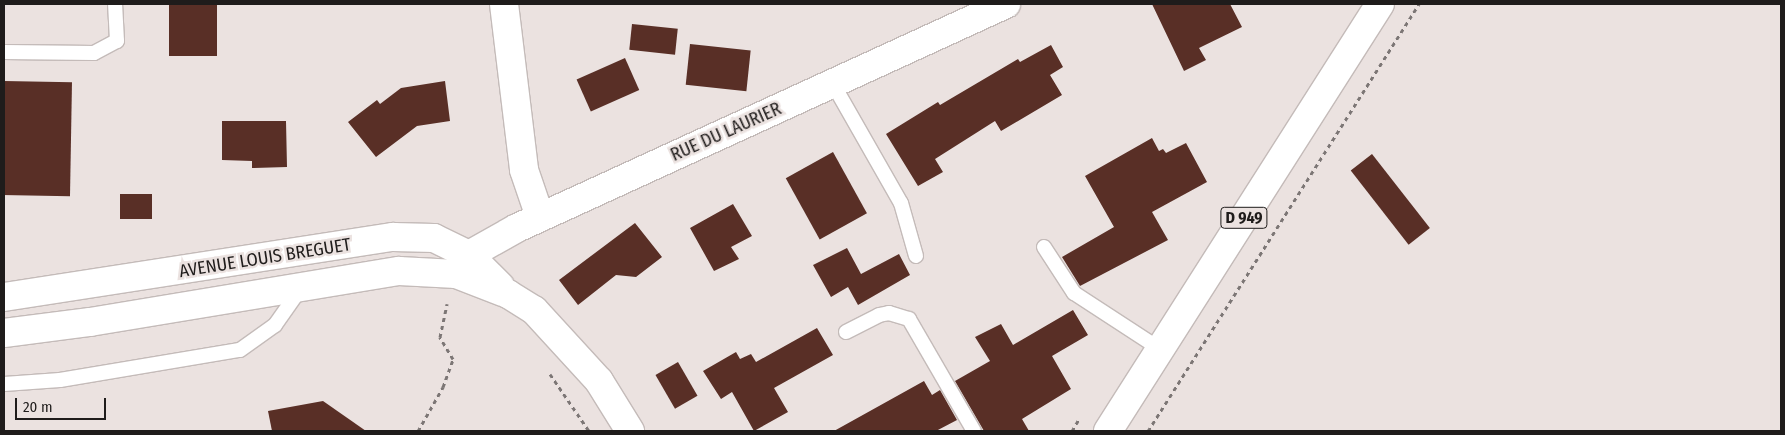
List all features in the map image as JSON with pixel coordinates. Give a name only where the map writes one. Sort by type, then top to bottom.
[{"type":"street","points":[[504,4],[524,170],[540,217]]},
{"type":"street","name":"RUE DU LAURIER","points":[[463,264],[540,217],[1006,4]]},
{"type":"street","name":"D 949","points":[[1108,431],[1380,4]]},
{"type":"street","name":"AVENUE LOUIS BREGUET","points":[[4,297],[393,237],[434,238],[463,264],[534,310],[568,343],[599,381],[630,431]]},
{"type":"street","name":"AVENUE LOUIS BREGUET","points":[[4,333],[90,322],[399,271],[463,264]]},
{"type":"lane","points":[[4,52],[94,54],[117,41],[115,4]]},
{"type":"lane","points":[[833,84],[901,203],[916,256]]},
{"type":"lane","points":[[1044,247],[1074,292],[1160,349]]},
{"type":"lane","points":[[4,384],[60,380],[240,350],[275,325],[303,286]]},
{"type":"lane","points":[[846,332],[879,315],[894,313],[909,319],[974,431]]},
{"type":"path","points":[[1148,431],[1419,4]]},
{"type":"path","points":[[418,431],[443,387],[453,359],[440,337],[447,302]]},
{"type":"path","points":[[547,370],[589,431]]},
{"type":"building","points":[[169,4],[217,4],[217,56],[169,56]]},
{"type":"building","points":[[1152,4],[1230,4],[1242,27],[1199,48],[1206,60],[1184,71]]},
{"type":"building","points":[[632,24],[678,29],[675,55],[629,50]]},
{"type":"building","points":[[690,44],[751,50],[746,91],[686,85]]},
{"type":"building","points":[[1051,45],[1063,67],[1050,75],[1062,95],[1001,131],[995,121],[935,159],[943,172],[918,186],[886,134],[938,102],[940,105],[1018,59],[1020,62]]},
{"type":"building","points":[[625,58],[639,90],[591,112],[577,80]]},
{"type":"building","points":[[4,81],[72,82],[70,196],[4,195]]},
{"type":"building","points":[[445,81],[450,121],[417,126],[376,157],[348,122],[377,100],[380,104],[401,88]]},
{"type":"building","points":[[222,121],[286,121],[287,167],[252,168],[252,161],[222,160]]},
{"type":"building","points":[[1152,138],[1159,151],[1163,149],[1166,153],[1186,143],[1207,182],[1152,212],[1168,240],[1080,286],[1062,257],[1114,227],[1085,176]]},
{"type":"building","points":[[833,152],[867,213],[820,239],[786,178]]},
{"type":"building","points":[[1372,154],[1430,228],[1409,245],[1351,171]]},
{"type":"building","points":[[120,194],[152,194],[152,219],[120,219]]},
{"type":"building","points":[[733,204],[752,236],[731,247],[739,259],[714,271],[690,228]]},
{"type":"building","points":[[635,223],[662,257],[636,277],[616,275],[578,305],[559,280]]},
{"type":"building","points":[[847,248],[861,274],[899,254],[910,275],[858,305],[848,287],[831,297],[813,265]]},
{"type":"building","points":[[1073,310],[1088,335],[1052,356],[1071,389],[1022,419],[1029,431],[984,431],[955,381],[990,361],[975,337],[1001,324],[1013,345]]},
{"type":"building","points":[[817,328],[833,355],[774,388],[788,412],[754,431],[732,392],[721,399],[703,371],[736,352],[740,359],[751,354],[756,362]]},
{"type":"building","points":[[678,362],[698,396],[675,409],[655,375]]},
{"type":"building","points":[[924,381],[932,395],[940,390],[957,420],[936,431],[834,431]]},
{"type":"building","points":[[323,401],[366,431],[272,431],[268,411]]}]
